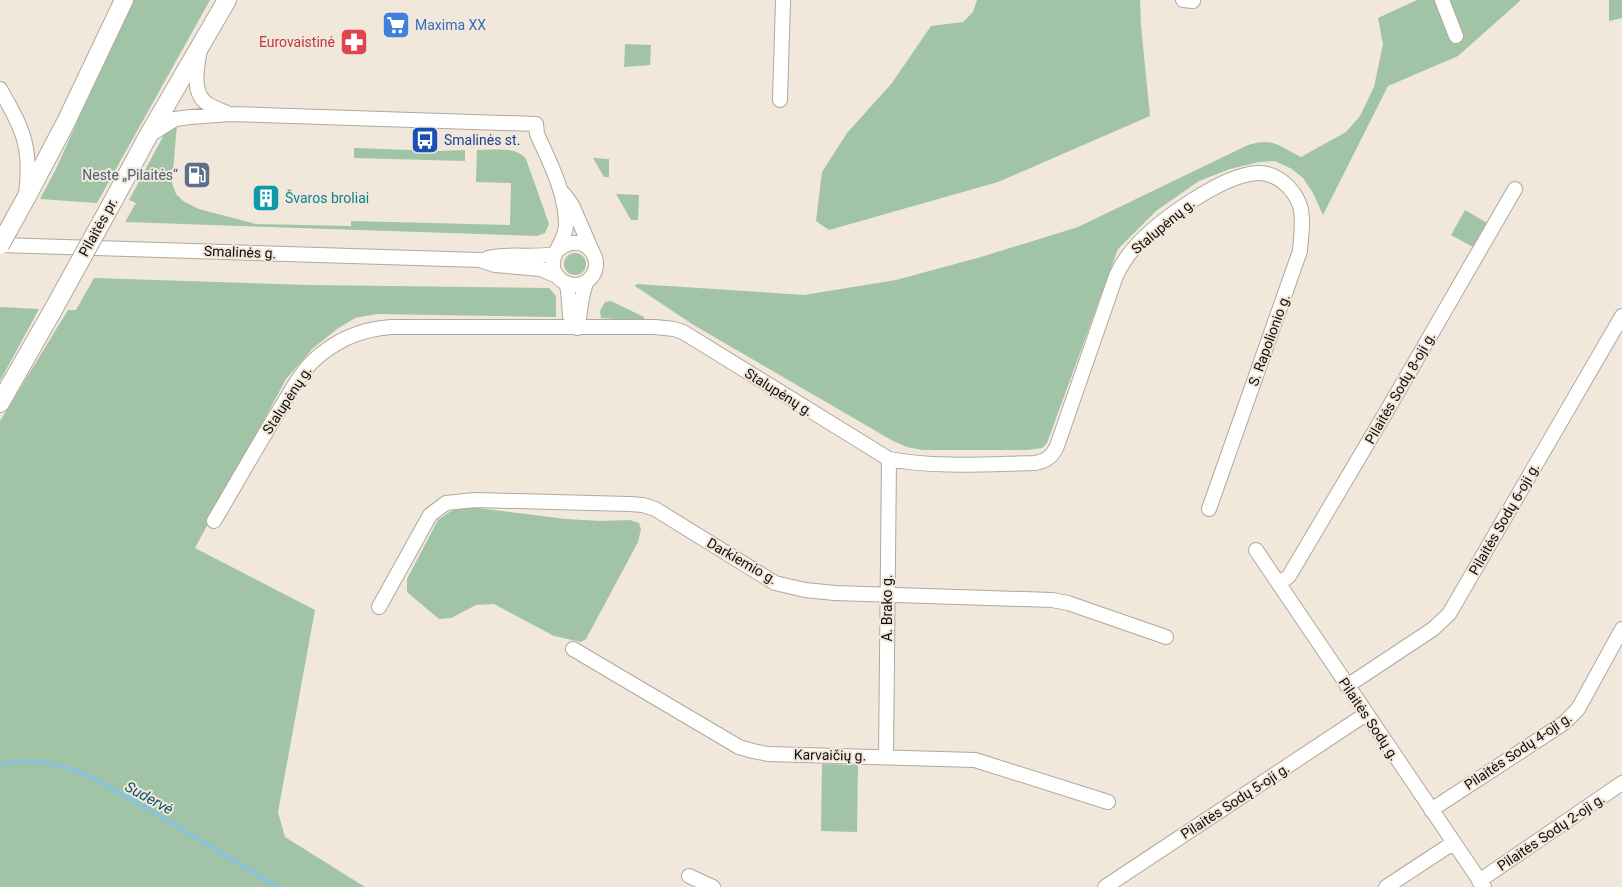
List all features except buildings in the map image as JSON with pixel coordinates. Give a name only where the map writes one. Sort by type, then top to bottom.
[{"type":"main road","points":[[0,245],[66,122],[124,0]]},
{"type":"main road","name":"Pilaitės pr.","points":[[0,403],[148,136],[227,0]]},
{"type":"street","points":[[780,100],[783,0]]},
{"type":"street","points":[[1442,0],[1456,36]]},
{"type":"street","points":[[200,47],[196,82],[198,92],[206,103],[230,114]]},
{"type":"street","points":[[0,88],[23,133],[26,143],[29,163],[26,198]]},
{"type":"street","points":[[148,136],[175,119],[191,116],[230,114],[536,124],[537,134],[562,192],[572,206],[596,263],[595,270],[584,289],[580,316],[576,328]]},
{"type":"street","name":"Stalupėnų g.","points":[[214,521],[296,383],[311,363],[341,340],[358,332],[374,328],[655,327],[674,329],[683,332],[889,459],[910,463],[953,464],[1035,463],[1045,461],[1053,454],[1057,446],[1116,276],[1124,260],[1136,246],[1166,220],[1202,194],[1244,175],[1259,173],[1274,176]]},
{"type":"street","name":"S. Rapolionio g.","points":[[1209,509],[1300,252],[1302,223],[1300,205],[1285,184],[1274,176]]},
{"type":"street","name":"Pilaitės Sodų 8-oji g.","points":[[1280,583],[1289,576],[1515,189]]},
{"type":"street","points":[[562,192],[566,233],[557,251],[553,265],[568,290],[570,316],[576,328]]},
{"type":"street","points":[[557,251],[568,243],[575,242],[587,246],[592,251]]},
{"type":"street","name":"Smalinės g.","points":[[0,245],[480,260],[494,257],[544,256],[557,251]]},
{"type":"street","name":"Smalinės g.","points":[[480,260],[495,265],[541,268],[561,280]]},
{"type":"street","points":[[561,280],[577,285],[587,281]]},
{"type":"street","name":"Pilaitės Sodų 6-oji g.","points":[[1347,686],[1433,629],[1449,614],[1622,316]]},
{"type":"street","name":"A. Brako g.","points":[[886,757],[886,595],[889,459]]},
{"type":"street","name":"Darkiemio g.","points":[[379,607],[430,515],[446,503],[475,500],[643,505],[655,509],[774,582],[805,590],[835,593],[1052,600],[1068,603],[1166,637]]},
{"type":"street","name":"Pilaitės Sodų g.","points":[[1256,550],[1481,884]]},
{"type":"street","name":"Pilaitės Sodų 4-oji g.","points":[[1431,810],[1572,716],[1578,709],[1622,629]]},
{"type":"street","name":"Karvaičių g.","points":[[573,650],[739,747],[753,751],[768,754],[975,760],[1108,802]]},
{"type":"street","name":"Pilaitės Sodų 5-oji g.","points":[[1104,887],[1366,714]]},
{"type":"street","name":"Pilaitės Sodų 2-oji g.","points":[[1481,884],[1622,783]]},
{"type":"street","points":[[1386,887],[1453,843]]},
{"type":"street","points":[[689,876],[713,887]]},
{"type":"green space","points":[[132,0],[210,0],[97,203],[40,199],[55,171]]},
{"type":"green space","points":[[977,0],[1140,0],[1150,116],[998,182],[829,230],[816,221],[822,172],[847,133],[892,83],[931,26],[963,22],[973,12]]},
{"type":"green space","points":[[1417,0],[1521,0],[1458,56],[1388,86],[1323,215],[1313,193],[1303,178],[1292,169],[1275,161],[1259,162],[1230,169],[1199,181],[1156,211],[1118,249],[1047,443],[1042,448],[1027,450],[922,450],[907,447],[893,441],[692,324],[635,286],[637,284],[804,295],[896,280],[981,257],[1078,227],[1248,145],[1270,142],[1301,157],[1346,132],[1360,116],[1374,87],[1383,44],[1378,18]]},
{"type":"green space","points":[[1609,0],[1622,0],[1622,18],[1609,21]]},
{"type":"green space","points":[[625,44],[651,45],[650,65],[624,67]]},
{"type":"green space","points":[[177,124],[172,183],[176,194],[183,201],[199,209],[256,224],[351,226],[351,221],[510,225],[511,183],[476,182],[477,150],[510,150],[522,155],[526,159],[549,224],[545,233],[537,236],[125,222],[136,203],[129,200],[165,133]]},
{"type":"green space","points":[[354,148],[465,150],[465,161],[354,158]]},
{"type":"green space","points":[[593,158],[609,159],[609,177],[604,177]]},
{"type":"green space","points":[[616,194],[639,195],[638,220],[631,220]]},
{"type":"green space","points":[[1465,210],[1487,223],[1473,247],[1451,235]]},
{"type":"green space","points":[[575,253],[583,256],[586,264],[583,272],[575,275],[567,272],[564,264],[567,256]]},
{"type":"green space","points":[[94,278],[311,285],[549,288],[556,296],[556,317],[377,314],[355,318],[337,329],[312,349],[286,379],[195,548],[315,610],[278,812],[285,837],[365,887],[0,887],[0,421],[68,310],[76,310]]},
{"type":"green space","points":[[611,301],[644,317],[645,320],[601,318],[600,311],[605,302]]},
{"type":"green space","points":[[0,307],[39,309],[0,381]]},
{"type":"green space","points":[[463,508],[478,508],[566,519],[630,520],[639,523],[641,529],[638,542],[586,639],[581,642],[554,636],[494,604],[476,605],[451,618],[439,619],[407,592],[407,579],[438,520],[451,511]]},
{"type":"green space","points":[[822,764],[858,765],[857,832],[821,831]]},
{"type":"waterway","name":"Sudervė","points":[[0,764],[26,761],[39,762],[64,767],[87,775],[157,814],[277,887]]},
{"type":"place","name":"Maxima XX","points":[[396,25]]},
{"type":"place","name":"Eurovaistinė","points":[[354,42]]},
{"type":"place","name":"Smalinės st.","points":[[425,140]]},
{"type":"place","name":"Neste „Pilaitės“","points":[[197,175]]},
{"type":"place","name":"Švaros broliai","points":[[266,198]]}]
